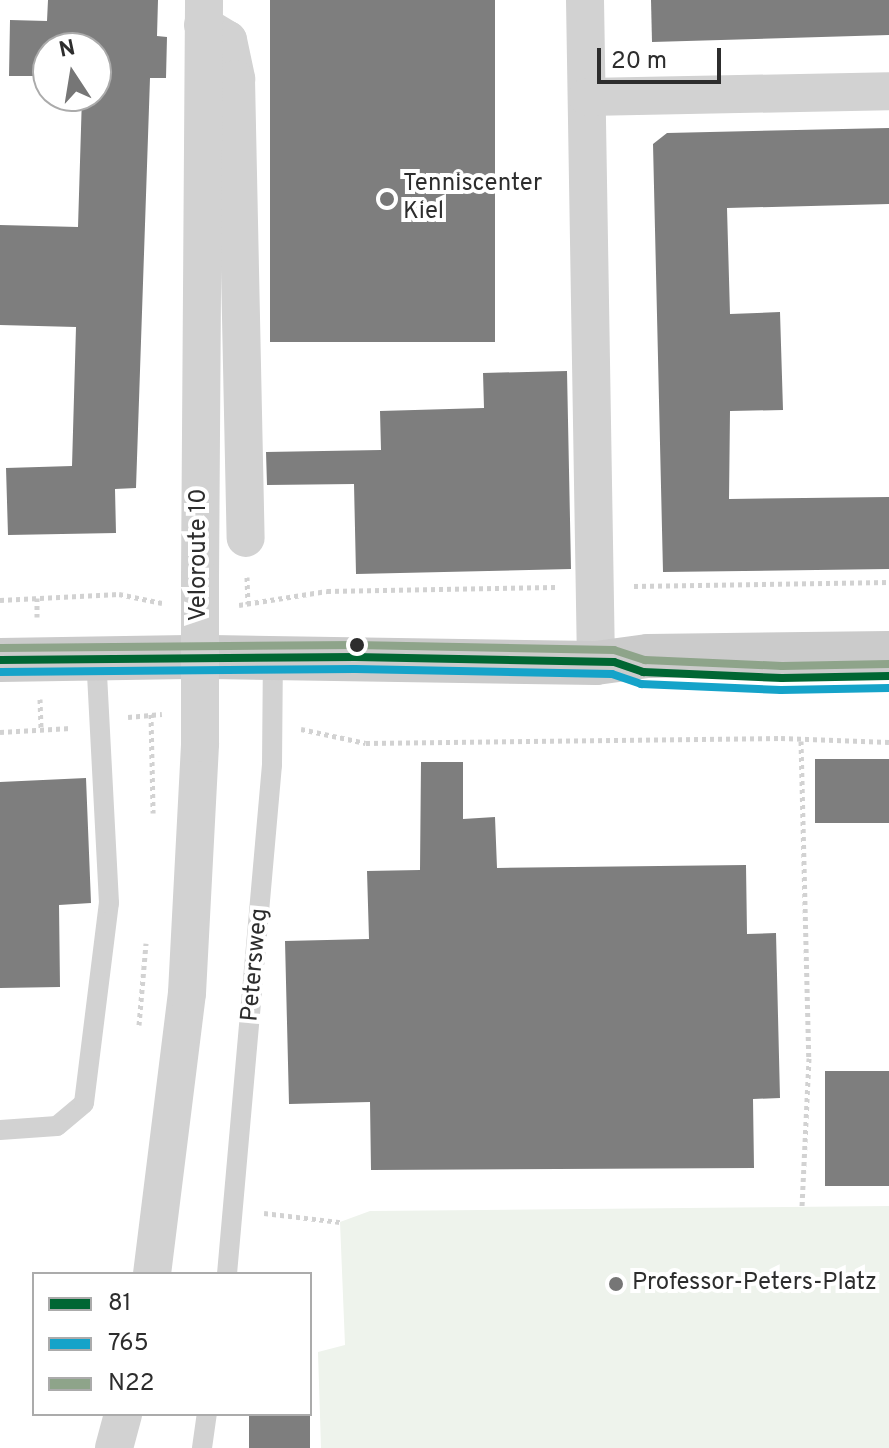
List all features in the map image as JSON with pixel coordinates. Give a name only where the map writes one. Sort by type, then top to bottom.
[{"type":"main road","points":[[0,660],[273,656],[605,663],[648,656],[889,653]]},
{"type":"main road","points":[[605,663],[643,672],[889,676]]},
{"type":"street","points":[[585,0],[596,586],[605,663]]},
{"type":"street","name":"Veloroute 10","points":[[204,13],[228,40],[236,79],[246,538]]},
{"type":"street","name":"Veloroute 10","points":[[152,1272],[187,993],[190,728],[200,578],[204,13]]},
{"type":"street","points":[[587,97],[889,91]]},
{"type":"street","points":[[114,1448],[122,1416]]},
{"type":"lane","name":"Petersweg","points":[[227,1272],[235,1210],[272,723],[273,656]]},
{"type":"lane","points":[[0,1130],[57,1126],[84,1103],[109,903],[96,657]]},
{"type":"lane","points":[[202,1448],[207,1416]]},
{"type":"path","points":[[232,605],[327,591],[889,582]]},
{"type":"path","points":[[0,600],[119,594],[170,605]]},
{"type":"path","points":[[153,825],[151,714],[190,728]]},
{"type":"path","points":[[0,732],[60,730],[101,721]]},
{"type":"path","points":[[272,723],[366,743],[889,742]]},
{"type":"path","points":[[801,741],[809,1058],[802,1207]]},
{"type":"path","points":[[138,1033],[146,937]]},
{"type":"path","points":[[235,1210],[340,1222]]},
{"type":"shaded area","name":"Professor-Peters-Platz","points":[[889,1206],[889,1448],[321,1448],[318,1352],[345,1345],[340,1222],[370,1211]]},
{"type":"building","points":[[48,0],[158,0],[157,36],[167,37],[166,78],[150,78],[136,488],[115,489],[116,533],[8,535],[6,468],[72,466],[76,327],[0,325],[0,225],[78,227],[82,112],[112,112],[112,32],[32,32],[32,76],[9,76],[10,20],[47,21]]},
{"type":"building","name":"Tenniscenter Kiel","points":[[270,0],[495,0],[495,342],[270,342]]},
{"type":"building","points":[[651,0],[889,0],[889,35],[652,42]]},
{"type":"building","points":[[889,128],[889,204],[727,208],[730,314],[780,312],[783,410],[730,411],[729,499],[889,497],[889,569],[663,572],[653,144],[667,133]]},
{"type":"building","points":[[567,371],[571,569],[356,574],[354,484],[267,485],[266,452],[381,450],[380,411],[484,408],[483,373]]},
{"type":"building","points":[[815,759],[889,759],[889,823],[815,823]]},
{"type":"building","points":[[421,762],[463,762],[463,819],[495,817],[497,868],[746,865],[747,934],[776,933],[780,1098],[753,1099],[754,1168],[371,1170],[370,1102],[289,1104],[285,941],[369,939],[367,871],[420,870]]},
{"type":"building","points":[[86,778],[91,903],[59,905],[60,987],[0,988],[0,782]]},
{"type":"building","points":[[825,1071],[889,1071],[889,1186],[825,1186]]},
{"type":"building","points":[[249,1416],[310,1416],[310,1448],[249,1448]]},
{"type":"transit line","name":"N22","points":[[0,648],[355,645],[614,650],[645,660],[782,666],[889,664]]},
{"type":"transit line","name":"81","points":[[0,660],[355,657],[614,662],[643,672],[782,678],[889,676]]},
{"type":"transit line","name":"765","points":[[0,672],[355,669],[612,674],[641,684],[781,690],[889,688]]},
{"type":"place","name":"Tenniscenter Kiel","points":[[387,199]]},
{"type":"place","name":"Professor-Peters-Platz","points":[[616,1284]]}]
